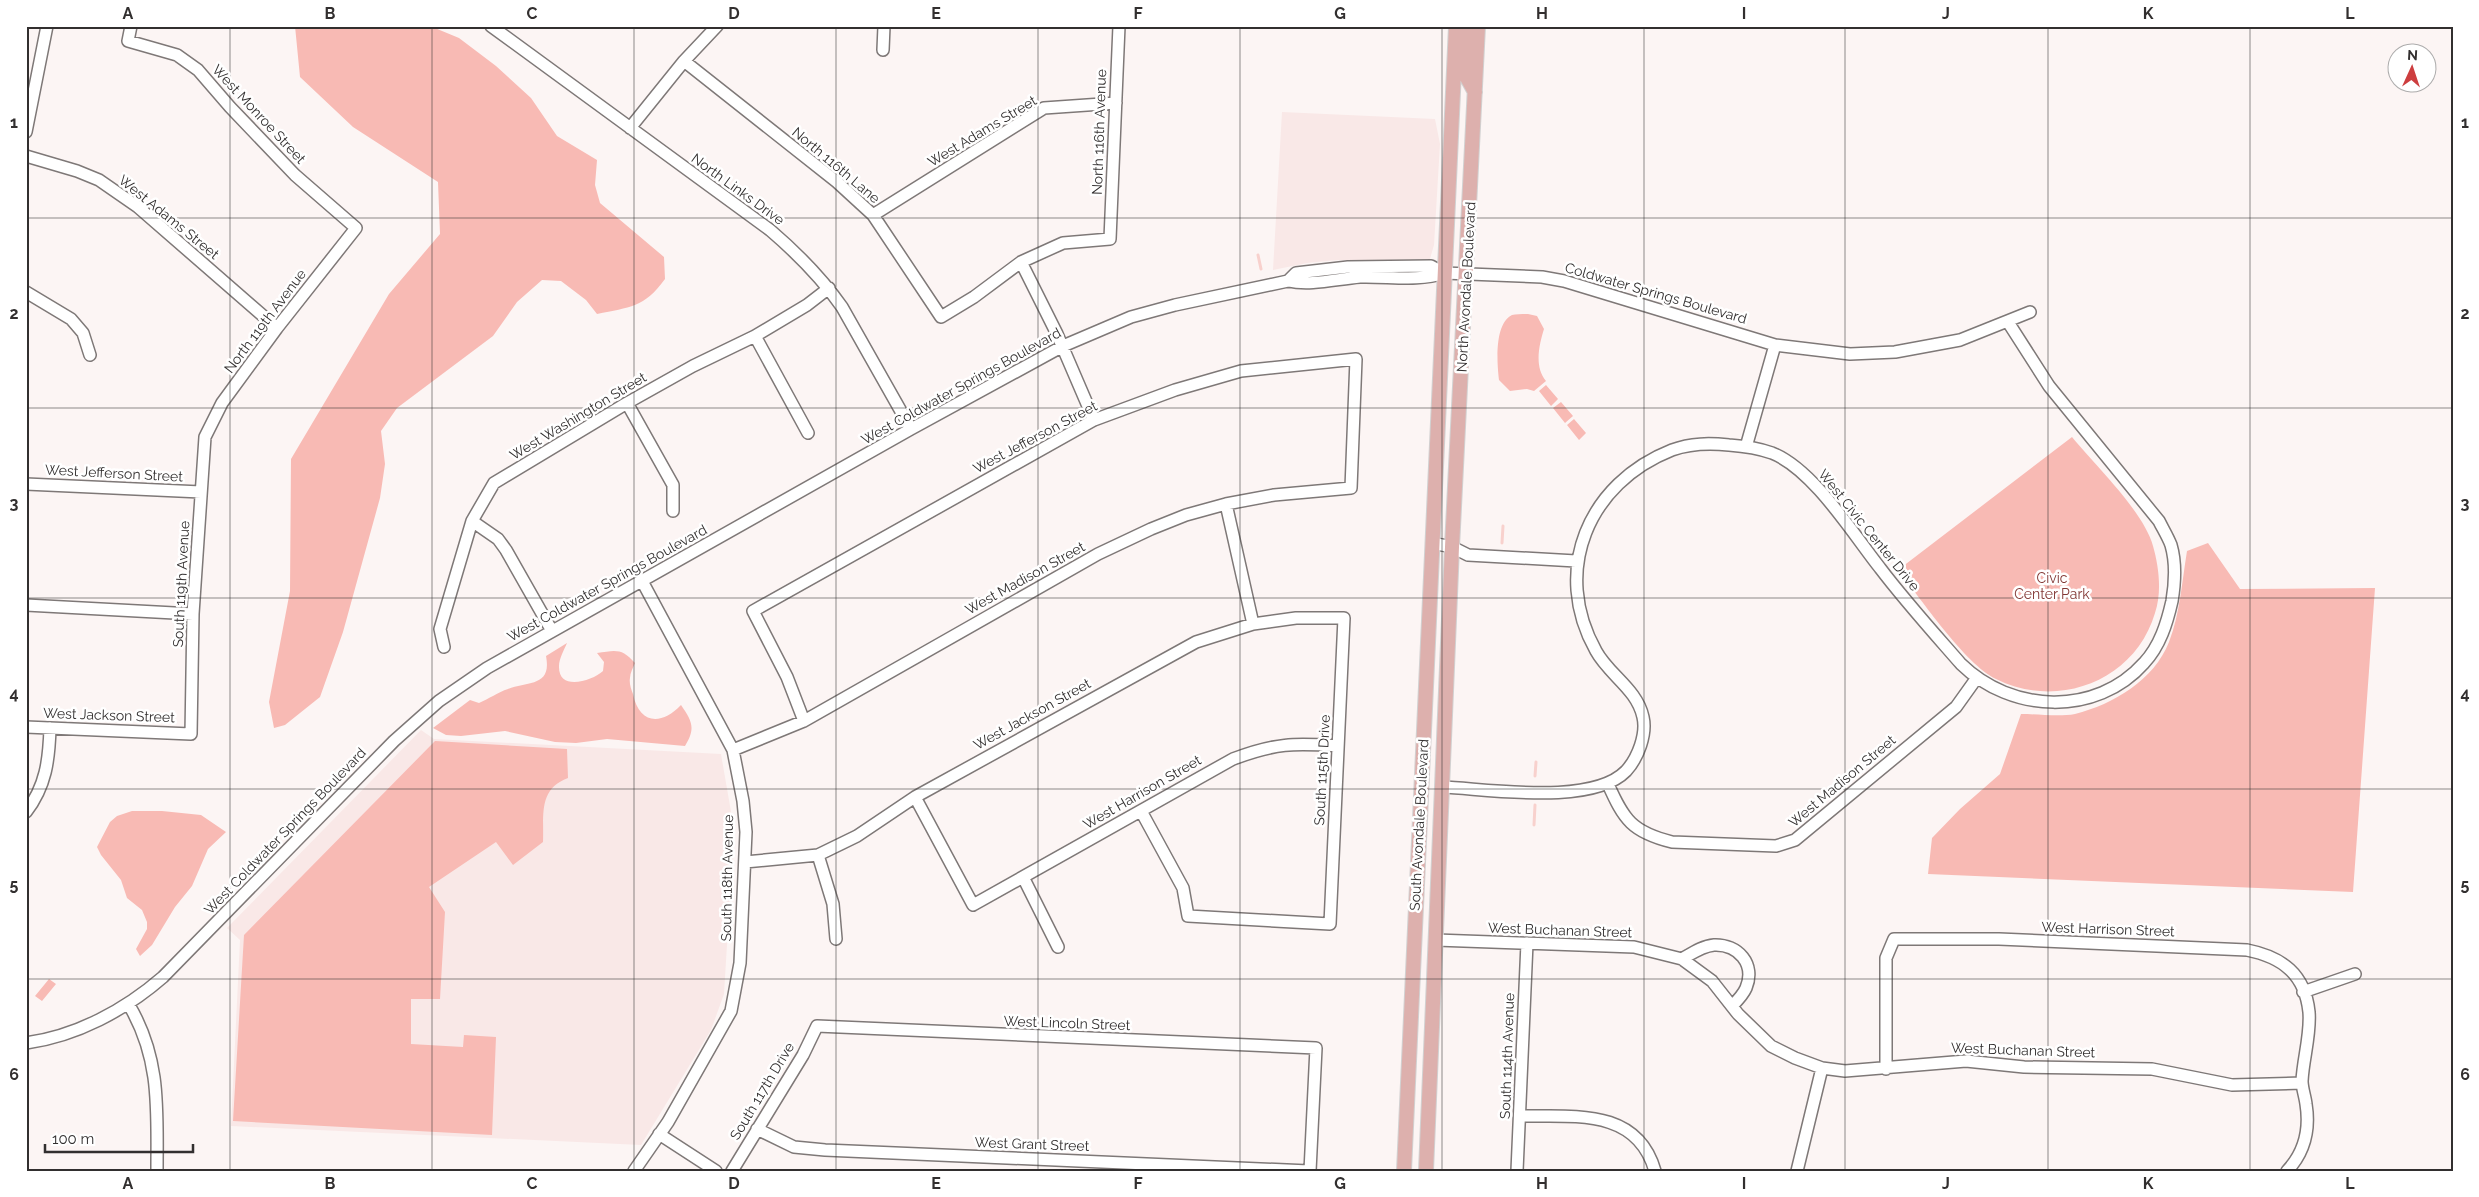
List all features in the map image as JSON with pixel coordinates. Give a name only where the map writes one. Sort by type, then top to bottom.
[{"type":"main road","name":"North Avondale Boulevard","points":[[1436,478],[1456,26]]},
{"type":"main road","points":[[1467,26],[1465,74],[1475,93]]},
{"type":"main road","name":"North Avondale Boulevard","points":[[1452,547],[1478,26]]},
{"type":"main road","name":"South Avondale Boulevard","points":[[1404,1171],[1436,478]]},
{"type":"main road","name":"South Avondale Boulevard","points":[[1426,1171],[1452,547]]},
{"type":"main road","points":[[1421,786],[1443,786]]},
{"type":"street","points":[[26,132],[46,26]]},
{"type":"street","name":"West Monroe Street","points":[[131,26],[128,41],[177,55],[198,70],[230,107],[295,175],[356,228]]},
{"type":"street","name":"North Links Drive","points":[[491,26],[770,230],[800,256],[829,288],[854,327],[911,429]]},
{"type":"street","points":[[630,128],[684,62],[717,26]]},
{"type":"street","points":[[883,50],[884,26]]},
{"type":"street","name":"North 116th Avenue","points":[[1021,262],[1063,244],[1110,239],[1119,26]]},
{"type":"street","name":"North 116th Lane","points":[[684,62],[837,182],[873,215],[940,317],[974,297],[1021,262]]},
{"type":"street","name":"West Adams Street","points":[[873,215],[1044,108],[1116,103]]},
{"type":"street","name":"West Adams Street","points":[[26,156],[77,171],[99,180],[138,207],[277,328]]},
{"type":"street","name":"North 119th Avenue","points":[[205,437],[214,415],[277,328],[356,228]]},
{"type":"street","points":[[1021,262],[1063,346],[1094,420]]},
{"type":"street","name":"West Coldwater Springs Boulevard","points":[[26,1043],[80,1028],[129,1005],[163,977],[394,741],[424,714],[487,668],[911,429],[1063,346],[1130,318],[1175,304],[1288,281],[1301,284],[1362,277],[1430,278],[1444,274],[1466,275]]},
{"type":"street","name":"Coldwater Springs Boulevard","points":[[1466,275],[1542,277],[1564,281],[1775,345]]},
{"type":"street","name":"West Washington Street","points":[[444,647],[440,629],[472,521],[494,483],[692,366],[756,336],[807,305],[829,288]]},
{"type":"street","points":[[26,292],[71,319],[83,334],[90,355]]},
{"type":"street","points":[[1746,446],[1775,345],[1841,353],[1895,352],[1960,340],[2030,312]]},
{"type":"street","name":"West Civic Center Drive","points":[[1443,786],[1560,793],[1587,790],[1608,784],[1626,770],[1634,758],[1642,738],[1644,719],[1632,693],[1597,654],[1586,634],[1576,589],[1576,561],[1580,545],[1593,517],[1607,497],[1634,470],[1671,450],[1684,446],[1709,443],[1746,446],[1773,454],[1806,476],[1880,569],[1976,678],[2000,693],[2027,701],[2055,703],[2082,699],[2107,690],[2127,678],[2149,656],[2168,620],[2175,569],[2171,545],[2159,521],[2049,386],[2008,322]]},
{"type":"street","points":[[756,336],[808,433]]},
{"type":"street","name":"West Jefferson Street","points":[[804,722],[787,678],[753,611],[1094,420],[1175,390],[1241,371],[1356,359],[1351,488]]},
{"type":"street","points":[[627,403],[673,485],[673,511]]},
{"type":"street","name":"South 119th Avenue","points":[[191,734],[193,614],[205,437]]},
{"type":"street","name":"West Jefferson Street","points":[[26,484],[201,492]]},
{"type":"street","name":"West Madison Street","points":[[733,750],[804,722],[1098,554],[1160,525],[1226,504],[1274,495],[1351,488]]},
{"type":"street","points":[[1226,504],[1253,624]]},
{"type":"street","points":[[472,521],[498,540],[506,550],[552,631]]},
{"type":"street","points":[[1432,543],[1452,547],[1468,556],[1576,561]]},
{"type":"street","name":"South 118th Avenue","points":[[634,1171],[659,1134],[731,1011],[738,982],[746,832],[743,801],[733,750],[642,581]]},
{"type":"street","points":[[26,605],[193,614]]},
{"type":"street","name":"West Jackson Street","points":[[745,862],[818,855],[857,836],[915,797],[1196,642],[1253,624],[1296,618],[1344,618]]},
{"type":"street","name":"South 115th Drive","points":[[1141,811],[1184,888],[1188,916],[1330,924],[1344,618]]},
{"type":"street","name":"West Madison Street","points":[[1608,784],[1616,802],[1630,822],[1642,834],[1672,842],[1764,846],[1785,844],[1795,840],[1956,707],[1976,678]]},
{"type":"street","name":"West Jackson Street","points":[[26,727],[191,734]]},
{"type":"street","points":[[26,812],[36,800],[47,772],[50,728]]},
{"type":"street","name":"West Harrison Street","points":[[915,797],[973,905],[1233,759],[1281,744],[1338,746]]},
{"type":"street","points":[[818,855],[832,904],[836,939]]},
{"type":"street","points":[[1023,877],[1058,947]]},
{"type":"street","name":"West Harrison Street","points":[[1886,1069],[1886,958],[1894,939],[1999,939],[2247,950],[2265,954],[2288,965],[2303,992],[2309,1012],[2302,1082],[2308,1123],[2306,1139],[2300,1154],[2287,1171]]},
{"type":"street","name":"West Buchanan Street","points":[[1436,940],[1634,947],[1682,959],[1712,981],[1732,1006],[1771,1046],[1795,1058],[1822,1068],[1845,1071],[1966,1061],[2024,1067],[2152,1070],[2232,1085],[2302,1082]]},
{"type":"street","name":"South 114th Avenue","points":[[1517,1171],[1527,943]]},
{"type":"street","points":[[1682,959],[1712,945],[1736,950],[1743,956],[1747,965],[1747,986],[1732,1006]]},
{"type":"street","points":[[2303,992],[2355,974]]},
{"type":"street","points":[[129,1005],[145,1037],[155,1072],[157,1171]]},
{"type":"street","name":"West Lincoln Street","points":[[817,1026],[1316,1048],[1310,1171]]},
{"type":"street","name":"South 117th Drive","points":[[732,1171],[803,1055],[817,1026]]},
{"type":"street","points":[[1797,1171],[1822,1068]]},
{"type":"street","points":[[1520,1116],[1602,1118],[1623,1127],[1640,1142],[1651,1156],[1655,1171]]},
{"type":"street","name":"West Grant Street","points":[[758,1129],[794,1147],[825,1150],[1189,1168],[1310,1171]]},
{"type":"street","points":[[659,1134],[716,1171]]},
{"type":"shaded area","points":[[1282,112],[1435,119],[1440,144],[1434,245],[1430,259],[1423,262],[1337,260],[1307,263],[1273,270]]},
{"type":"shaded area","points":[[421,730],[434,739],[721,754],[734,829],[724,994],[711,1030],[641,1145],[231,1126],[240,940],[227,928]]},
{"type":"green space","points":[[295,26],[430,26],[459,38],[496,66],[531,98],[557,136],[597,160],[595,185],[600,203],[664,257],[665,279],[650,296],[636,305],[597,314],[586,300],[561,281],[542,280],[517,302],[493,336],[397,408],[381,431],[385,464],[380,498],[343,632],[320,697],[285,725],[274,728],[269,702],[290,591],[291,459],[389,294],[440,234],[438,182],[353,127],[300,77]]},
{"type":"green space","points":[[1528,314],[1537,316],[1544,329],[1539,349],[1539,363],[1542,375],[1546,381],[1534,391],[1527,389],[1510,391],[1499,380],[1497,354],[1499,335],[1506,320],[1512,315]]},
{"type":"green space","points":[[1546,385],[1558,399],[1551,406],[1539,391]]},
{"type":"green space","points":[[1561,402],[1573,416],[1565,423],[1553,408]]},
{"type":"green space","points":[[1574,419],[1586,433],[1579,440],[1567,425]]},
{"type":"green space","name":"Civic Center Park","points":[[2072,437],[2118,489],[2148,533],[2157,562],[2159,588],[2157,605],[2145,637],[2130,656],[2112,672],[2091,683],[2068,690],[2044,691],[2020,688],[1996,679],[1971,660],[1944,630],[1898,570]]},
{"type":"green space","points":[[2208,543],[2240,589],[2375,588],[2353,892],[1928,874],[1932,838],[1960,809],[2000,774],[2021,714],[2069,715],[2090,710],[2131,689],[2153,668],[2162,656],[2173,631],[2187,551]]},
{"type":"green space","points":[[567,643],[559,666],[560,674],[570,682],[584,681],[603,671],[604,662],[597,653],[618,651],[630,658],[635,663],[630,674],[630,684],[640,711],[652,719],[659,719],[673,712],[681,705],[691,725],[691,734],[685,746],[607,739],[576,743],[555,742],[505,731],[461,736],[446,735],[433,728],[470,700],[479,703],[504,690],[542,678],[547,666],[546,656]]},
{"type":"green space","points":[[435,741],[567,749],[568,778],[558,783],[547,796],[543,813],[543,842],[513,865],[496,842],[429,887],[445,912],[440,999],[411,999],[411,1044],[463,1047],[464,1035],[496,1037],[492,1135],[233,1121],[244,935]]},
{"type":"green space","points":[[132,811],[162,811],[201,815],[226,832],[208,849],[192,886],[175,907],[152,945],[140,956],[136,949],[147,929],[147,922],[142,910],[127,898],[121,880],[97,847],[110,822],[117,816]]},
{"type":"green space","points":[[49,979],[56,984],[42,1001],[35,996]]},
{"type":"waterway","points":[[1258,255],[1261,269]]},
{"type":"waterway","points":[[1502,543],[1503,526]]},
{"type":"waterway","points":[[1535,776],[1536,762]]},
{"type":"waterway","points":[[1534,825],[1535,805]]}]
